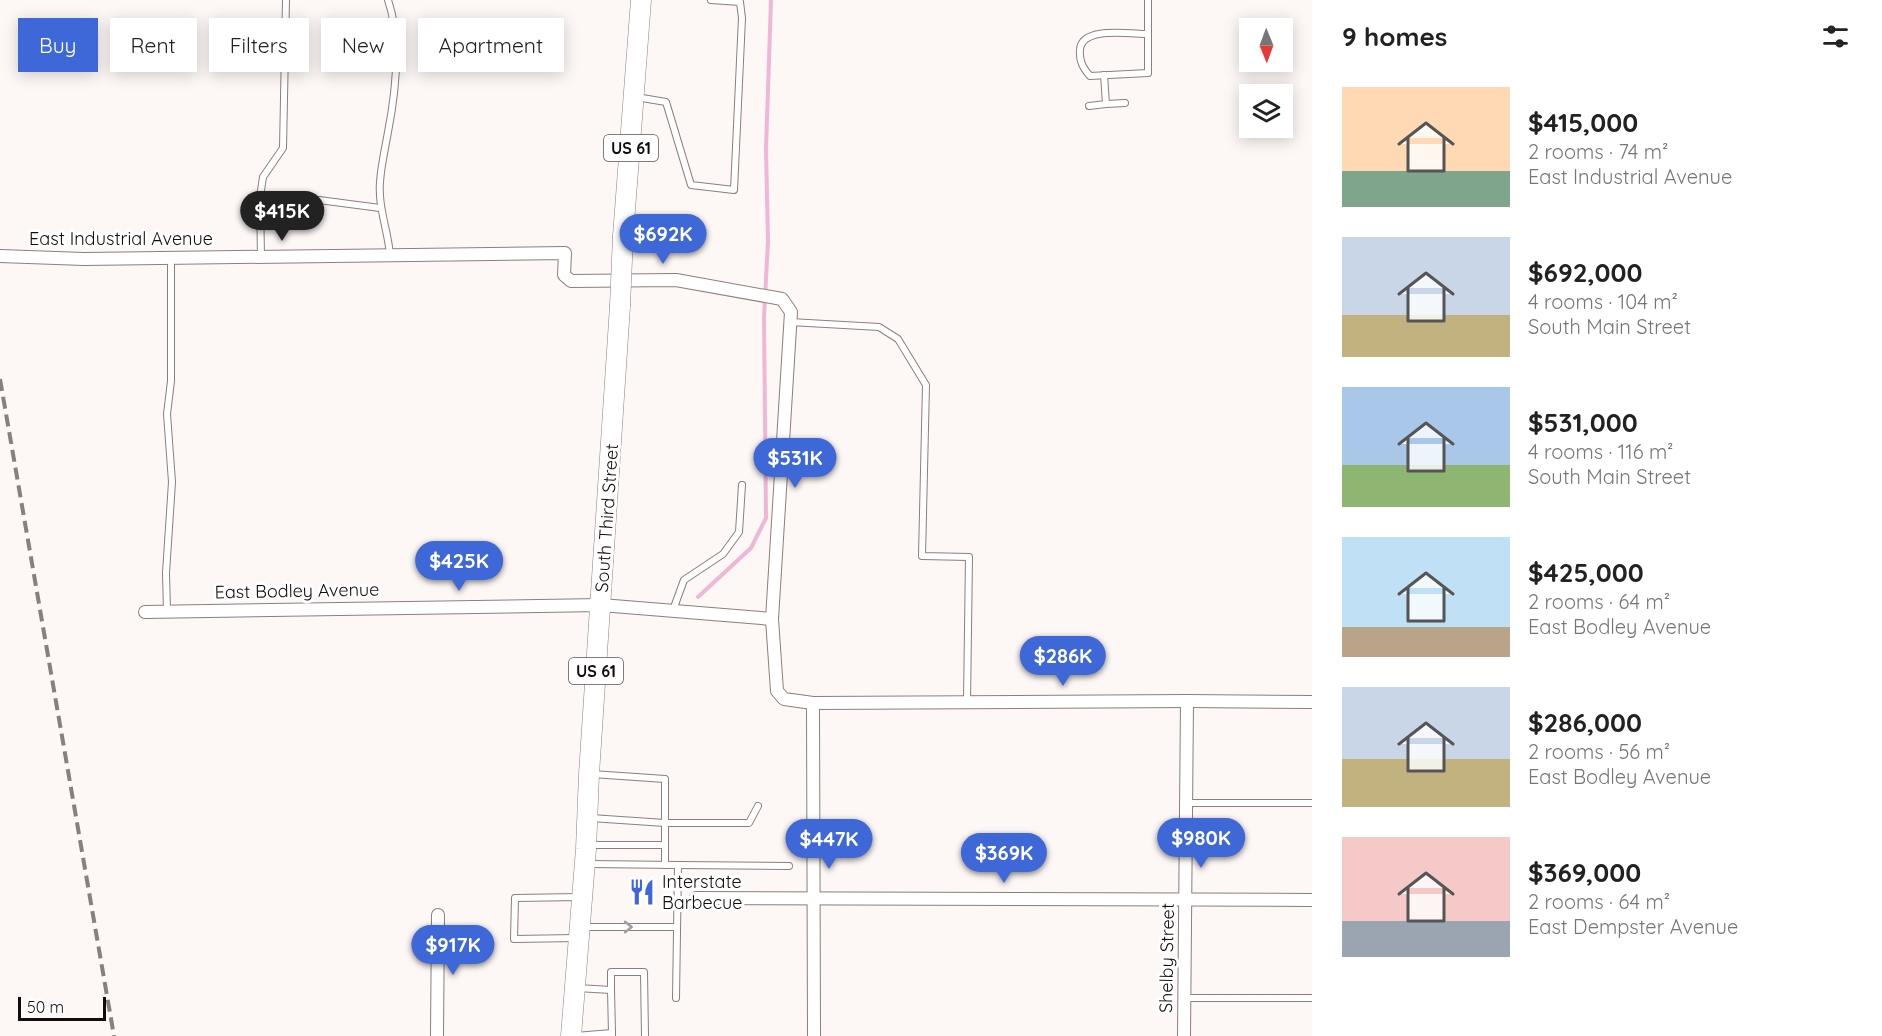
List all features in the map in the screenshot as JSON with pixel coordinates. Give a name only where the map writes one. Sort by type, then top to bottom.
[{"type":"main road","name":"South Third Street","points":[[571,1036],[586,855],[589,774],[623,236],[641,0]]},
{"type":"street","name":"East Industrial Avenue","points":[[0,256],[84,259],[565,253],[564,275],[571,281],[676,279],[782,299],[791,312],[790,322]]},
{"type":"street","points":[[790,322],[772,619],[777,692],[784,699],[813,704],[1312,702]]},
{"type":"street","name":"East Bodley Avenue","points":[[145,612],[601,605],[772,619]]},
{"type":"street","name":"Shelby Street","points":[[1184,1036],[1187,701]]},
{"type":"street","points":[[813,704],[814,1036]]},
{"type":"street","points":[[696,898],[1312,900]]},
{"type":"street","points":[[437,1036],[438,915]]},
{"type":"lane","points":[[261,257],[260,204],[263,177],[283,148],[286,0]]},
{"type":"lane","points":[[388,0],[394,16],[396,72],[380,182],[380,208],[389,236],[390,255]]},
{"type":"lane","points":[[634,97],[666,102],[691,185],[734,190],[742,18],[740,2],[711,0]]},
{"type":"lane","points":[[1148,0],[1148,34],[1148,73],[1090,76],[1084,69],[1080,59],[1080,46],[1084,38],[1096,34],[1148,34]]},
{"type":"lane","points":[[1104,75],[1106,104]]},
{"type":"lane","points":[[1089,106],[1125,103]]},
{"type":"lane","points":[[260,204],[319,200],[380,208]]},
{"type":"lane","points":[[167,611],[166,573],[172,482],[167,414],[171,381],[171,258]]},
{"type":"lane","points":[[790,322],[879,327],[898,339],[926,385],[922,556],[969,557],[967,702]]},
{"type":"lane","points":[[673,611],[684,580],[723,554],[739,532],[742,485]]},
{"type":"lane","points":[[589,774],[665,779],[665,865]]},
{"type":"lane","points":[[1186,803],[1312,803]]},
{"type":"lane","points":[[587,818],[665,823],[749,823],[758,806]]},
{"type":"lane","points":[[586,855],[665,845]]},
{"type":"lane","points":[[586,855],[665,865],[789,866]]},
{"type":"lane","points":[[676,999],[678,865]]},
{"type":"lane","points":[[582,897],[515,898],[514,939],[580,932],[676,927]]},
{"type":"lane","points":[[571,1036],[612,1035],[611,972],[644,972],[645,1036]]},
{"type":"lane","points":[[575,988],[611,990]]},
{"type":"lane","points":[[1185,998],[1312,998]]},
{"type":"waterway","points":[[698,597],[751,548],[766,518],[764,317],[768,241],[766,149],[771,0]]},
{"type":"railway","points":[[0,379],[114,1036]]},
{"type":"place","name":"Interstate Barbecue","points":[[642,892]]}]
